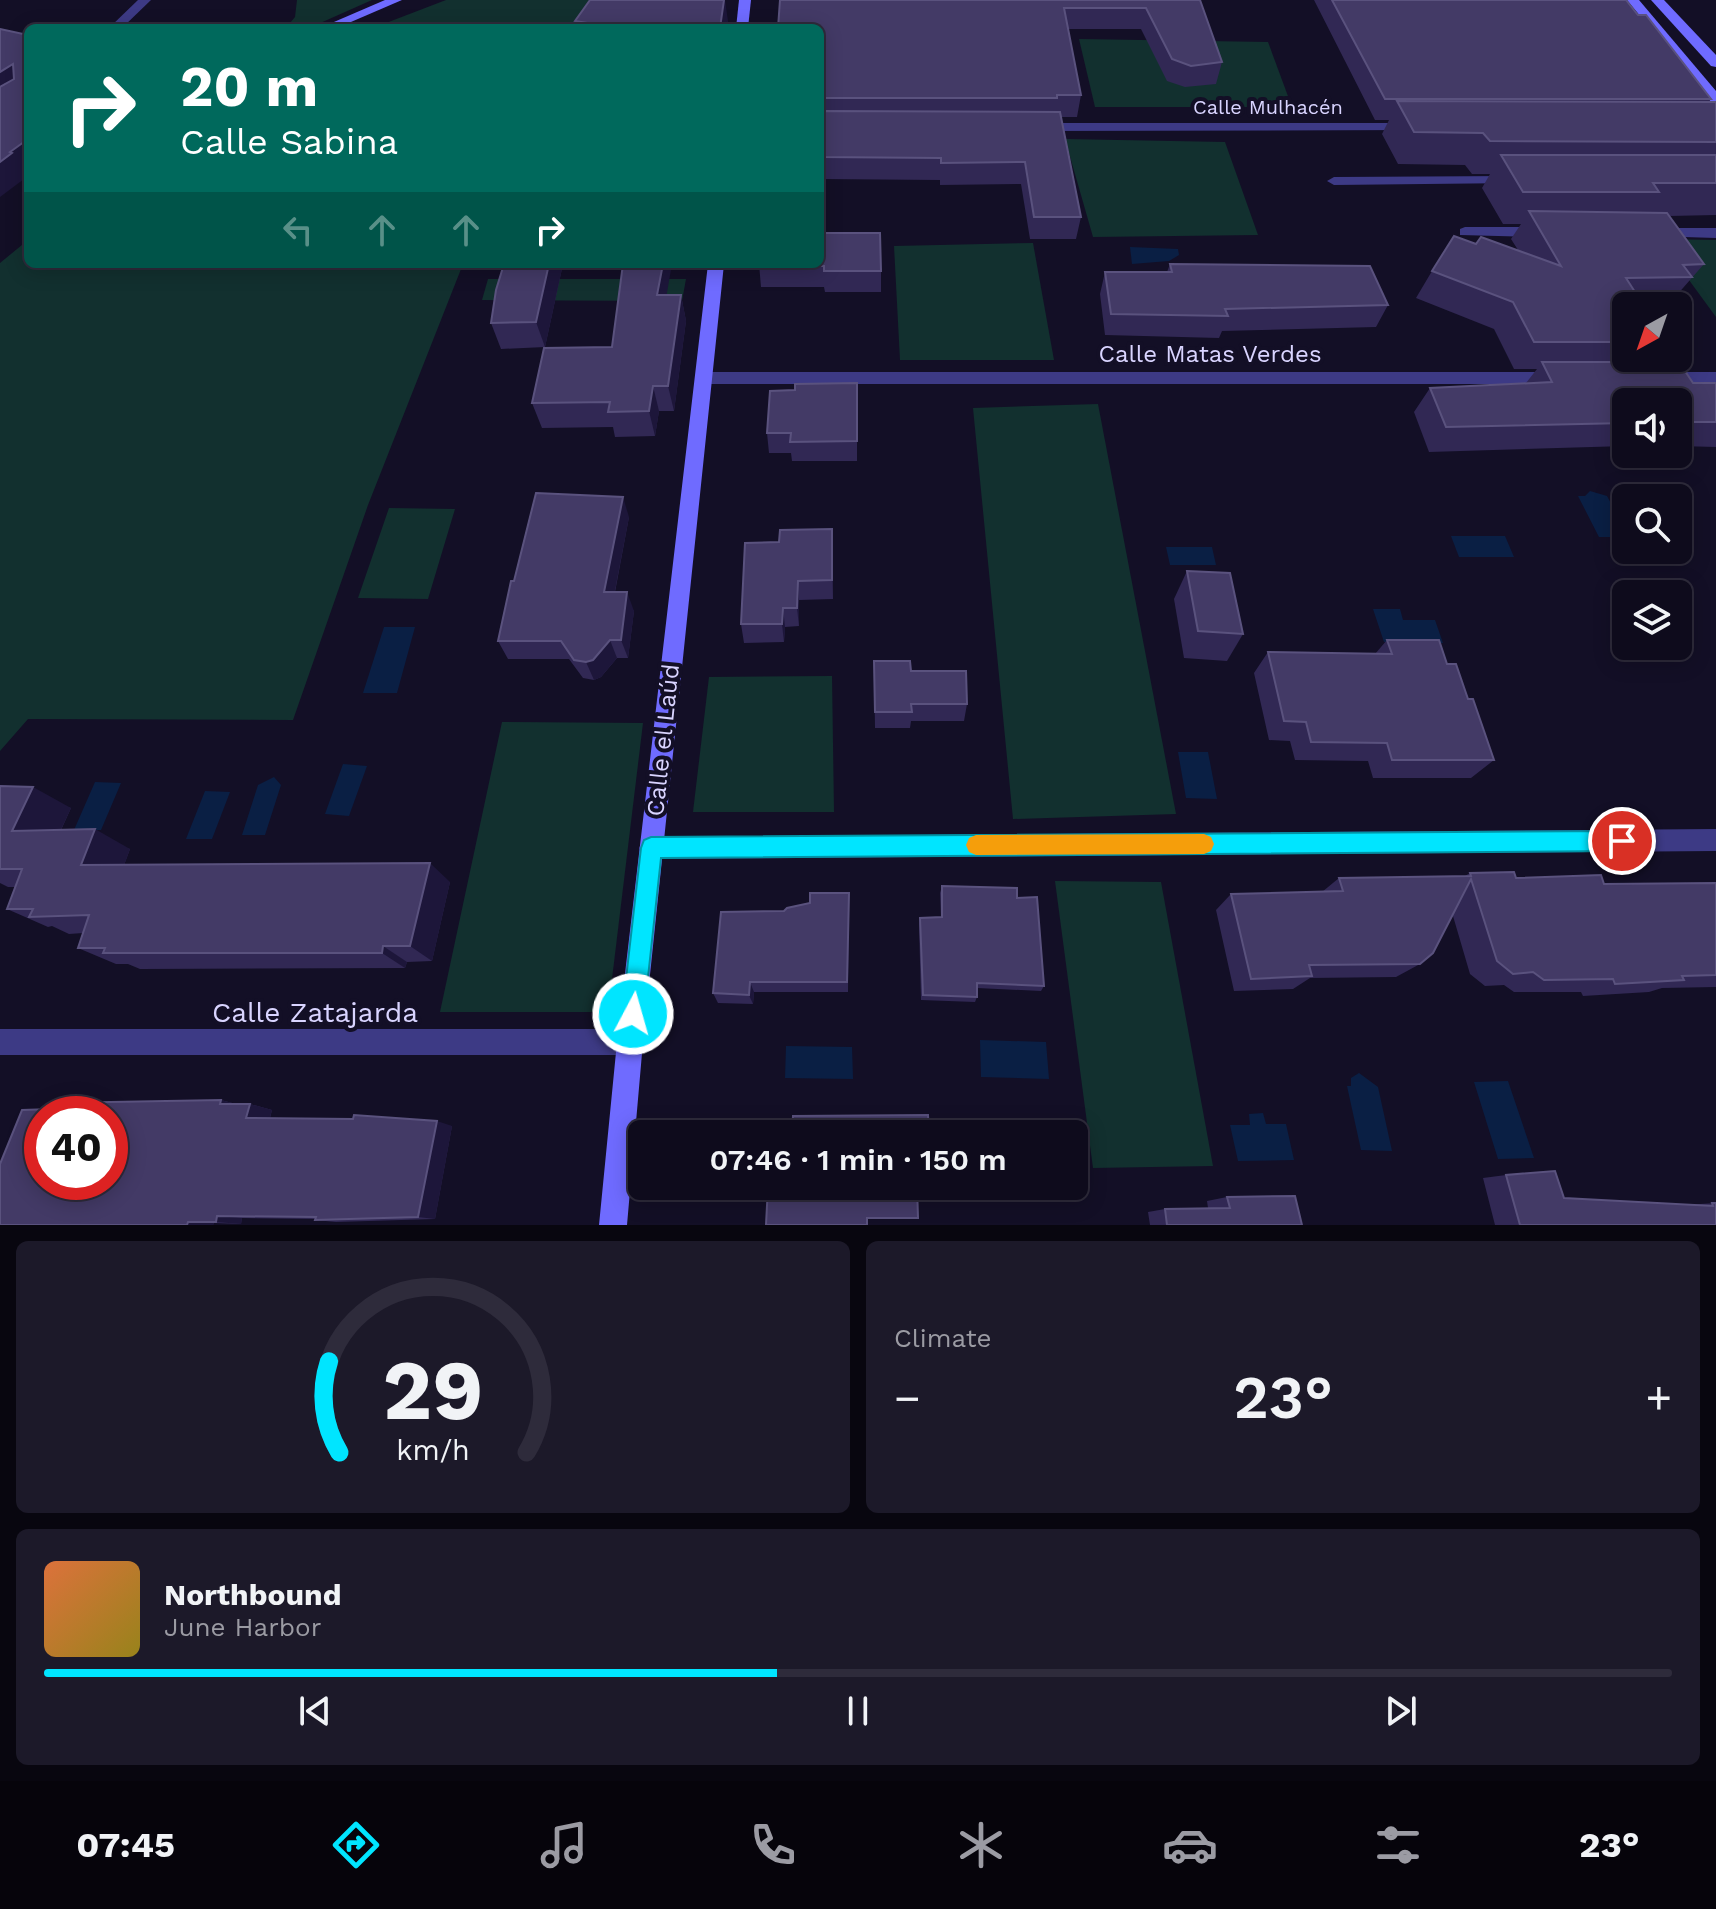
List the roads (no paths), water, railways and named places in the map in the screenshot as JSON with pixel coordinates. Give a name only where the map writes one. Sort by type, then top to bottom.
[{"type":"street","points":[[119,24],[145,0]]},
{"type":"street","points":[[336,24],[396,0]]},
{"type":"street","points":[[742,24],[745,0]]},
{"type":"street","points":[[1633,0],[1716,100]]},
{"type":"street","points":[[1657,0],[1716,63]]},
{"type":"street","name":"Calle Mulhacén","points":[[1024,127],[1433,127]]},
{"type":"street","points":[[1334,181],[1525,180]]},
{"type":"street","points":[[1465,232],[1559,232]]},
{"type":"street","points":[[1638,233],[1716,233]]},
{"type":"street","name":"Calle el Laúd","points":[[614,1222],[630,1042],[716,268]]},
{"type":"street","name":"Calle Matas Verdes","points":[[704,378],[1574,378]]},
{"type":"street","points":[[1653,378],[1716,378]]},
{"type":"street","points":[[651,848],[1716,840]]},
{"type":"street","name":"Calle Zatajarda","points":[[0,1042],[630,1042]]},
{"type":"water","points":[[1130,247],[1178,249],[1179,255],[1169,261],[1132,264]]},
{"type":"water","points":[[1590,491],[1607,496],[1612,505],[1612,537],[1599,537],[1578,496],[1585,496]]},
{"type":"water","points":[[1451,536],[1505,536],[1514,557],[1459,557]]},
{"type":"water","points":[[1166,547],[1212,547],[1216,565],[1170,565]]},
{"type":"water","points":[[1373,609],[1400,609],[1403,620],[1435,620],[1443,643],[1384,642]]},
{"type":"water","points":[[384,627],[415,627],[397,693],[363,693]]},
{"type":"water","points":[[1178,752],[1208,752],[1217,799],[1186,798]]},
{"type":"water","points":[[343,764],[367,766],[349,816],[325,814]]},
{"type":"water","points":[[274,777],[281,785],[265,835],[242,835],[258,785]]},
{"type":"water","points":[[95,782],[121,783],[101,830],[74,830]]},
{"type":"water","points":[[205,791],[230,792],[212,839],[186,839]]},
{"type":"water","points":[[980,1040],[1046,1042],[1049,1079],[981,1077]]},
{"type":"water","points":[[786,1046],[852,1047],[853,1079],[785,1078]]},
{"type":"water","points":[[1359,1073],[1378,1087],[1392,1151],[1361,1150],[1347,1086],[1351,1086],[1351,1078]]},
{"type":"water","points":[[1508,1081],[1534,1158],[1498,1159],[1474,1082]]},
{"type":"water","points":[[1263,1113],[1266,1124],[1286,1124],[1294,1160],[1238,1161],[1230,1125],[1250,1125],[1249,1114]]}]
